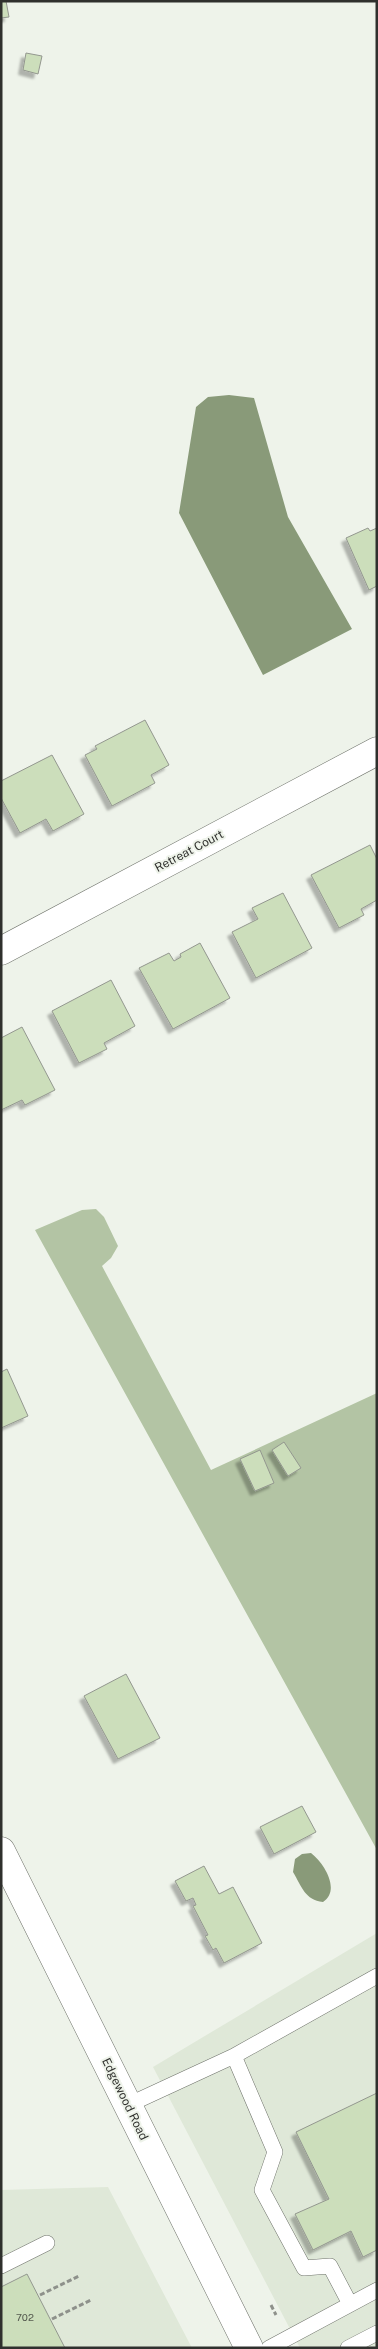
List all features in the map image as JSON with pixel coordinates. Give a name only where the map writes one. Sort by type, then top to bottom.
[{"type":"main road","name":"Retreat Court","points":[[1,951],[377,751]]},
{"type":"main road","name":"Edgewood Road","points":[[1,1851],[249,2348]]},
{"type":"lane","points":[[128,2105],[234,2056],[377,1976]]},
{"type":"lane","points":[[234,2056],[274,2152],[262,2190],[304,2268],[330,2266],[350,2304]]},
{"type":"lane","points":[[1,2266],[48,2243]]},
{"type":"lane","points":[[269,2348],[377,2290]]},
{"type":"lane","points":[[348,2348],[377,2333]]},
{"type":"path","points":[[40,2295],[79,2276]]},
{"type":"path","points":[[52,2319],[91,2300]]},
{"type":"path","points":[[272,2305],[276,2315]]},
{"type":"shaded area","points":[[229,395],[254,398],[288,517],[352,629],[263,675],[179,513],[196,407],[208,397]]},
{"type":"shaded area","points":[[96,1209],[104,1217],[118,1246],[111,1258],[102,1266],[211,1470],[377,1393],[377,1850],[35,1230],[82,1210]]},
{"type":"shaded area","points":[[311,1853],[321,1863],[331,1884],[331,1891],[323,1902],[308,1896],[293,1872],[295,1859],[302,1854]]},
{"type":"shaded area","points":[[377,1933],[377,2348],[300,2348],[153,2067]]},
{"type":"shaded area","points":[[108,2187],[192,2348],[1,2348],[1,2190]]},
{"type":"building","points":[[1,1],[6,1],[9,17],[1,18]]},
{"type":"building","points":[[26,53],[42,56],[38,74],[23,70]]},
{"type":"building","points":[[368,528],[370,531],[377,528],[377,586],[369,590],[346,538]]},
{"type":"building","points":[[145,720],[169,765],[151,775],[155,783],[112,806],[85,755],[97,749],[95,746]]},
{"type":"building","points":[[52,755],[84,814],[53,831],[46,819],[20,833],[1,798],[1,781]]},
{"type":"building","points":[[370,845],[377,859],[377,900],[361,909],[364,915],[339,928],[311,875]]},
{"type":"building","points":[[283,893],[312,948],[256,978],[232,932],[258,919],[252,908]]},
{"type":"building","points":[[200,943],[230,998],[173,1029],[139,968],[169,953],[174,961],[181,957],[180,954]]},
{"type":"building","points":[[111,980],[135,1026],[104,1043],[107,1049],[79,1063],[52,1011]]},
{"type":"building","points":[[22,1027],[55,1090],[25,1105],[22,1100],[1,1110],[1,1038]]},
{"type":"building","points":[[7,1369],[28,1416],[1,1428],[1,1372]]},
{"type":"building","points":[[284,1442],[301,1468],[288,1476],[272,1450]]},
{"type":"building","points":[[260,1450],[274,1483],[255,1491],[240,1459]]},
{"type":"building","points":[[126,1674],[160,1738],[118,1759],[84,1696]]},
{"type":"building","points":[[302,1806],[316,1832],[274,1854],[260,1827]]},
{"type":"building","points":[[204,1866],[219,1894],[233,1887],[262,1943],[224,1963],[216,1948],[213,1950],[205,1936],[208,1935],[193,1906],[196,1905],[193,1898],[186,1901],[175,1881]]},
{"type":"building","points":[[377,2093],[377,2250],[363,2257],[351,2231],[313,2250],[295,2214],[329,2199],[296,2132]]},
{"type":"building","points":[[27,2274],[65,2348],[1,2348],[1,2287]]}]
